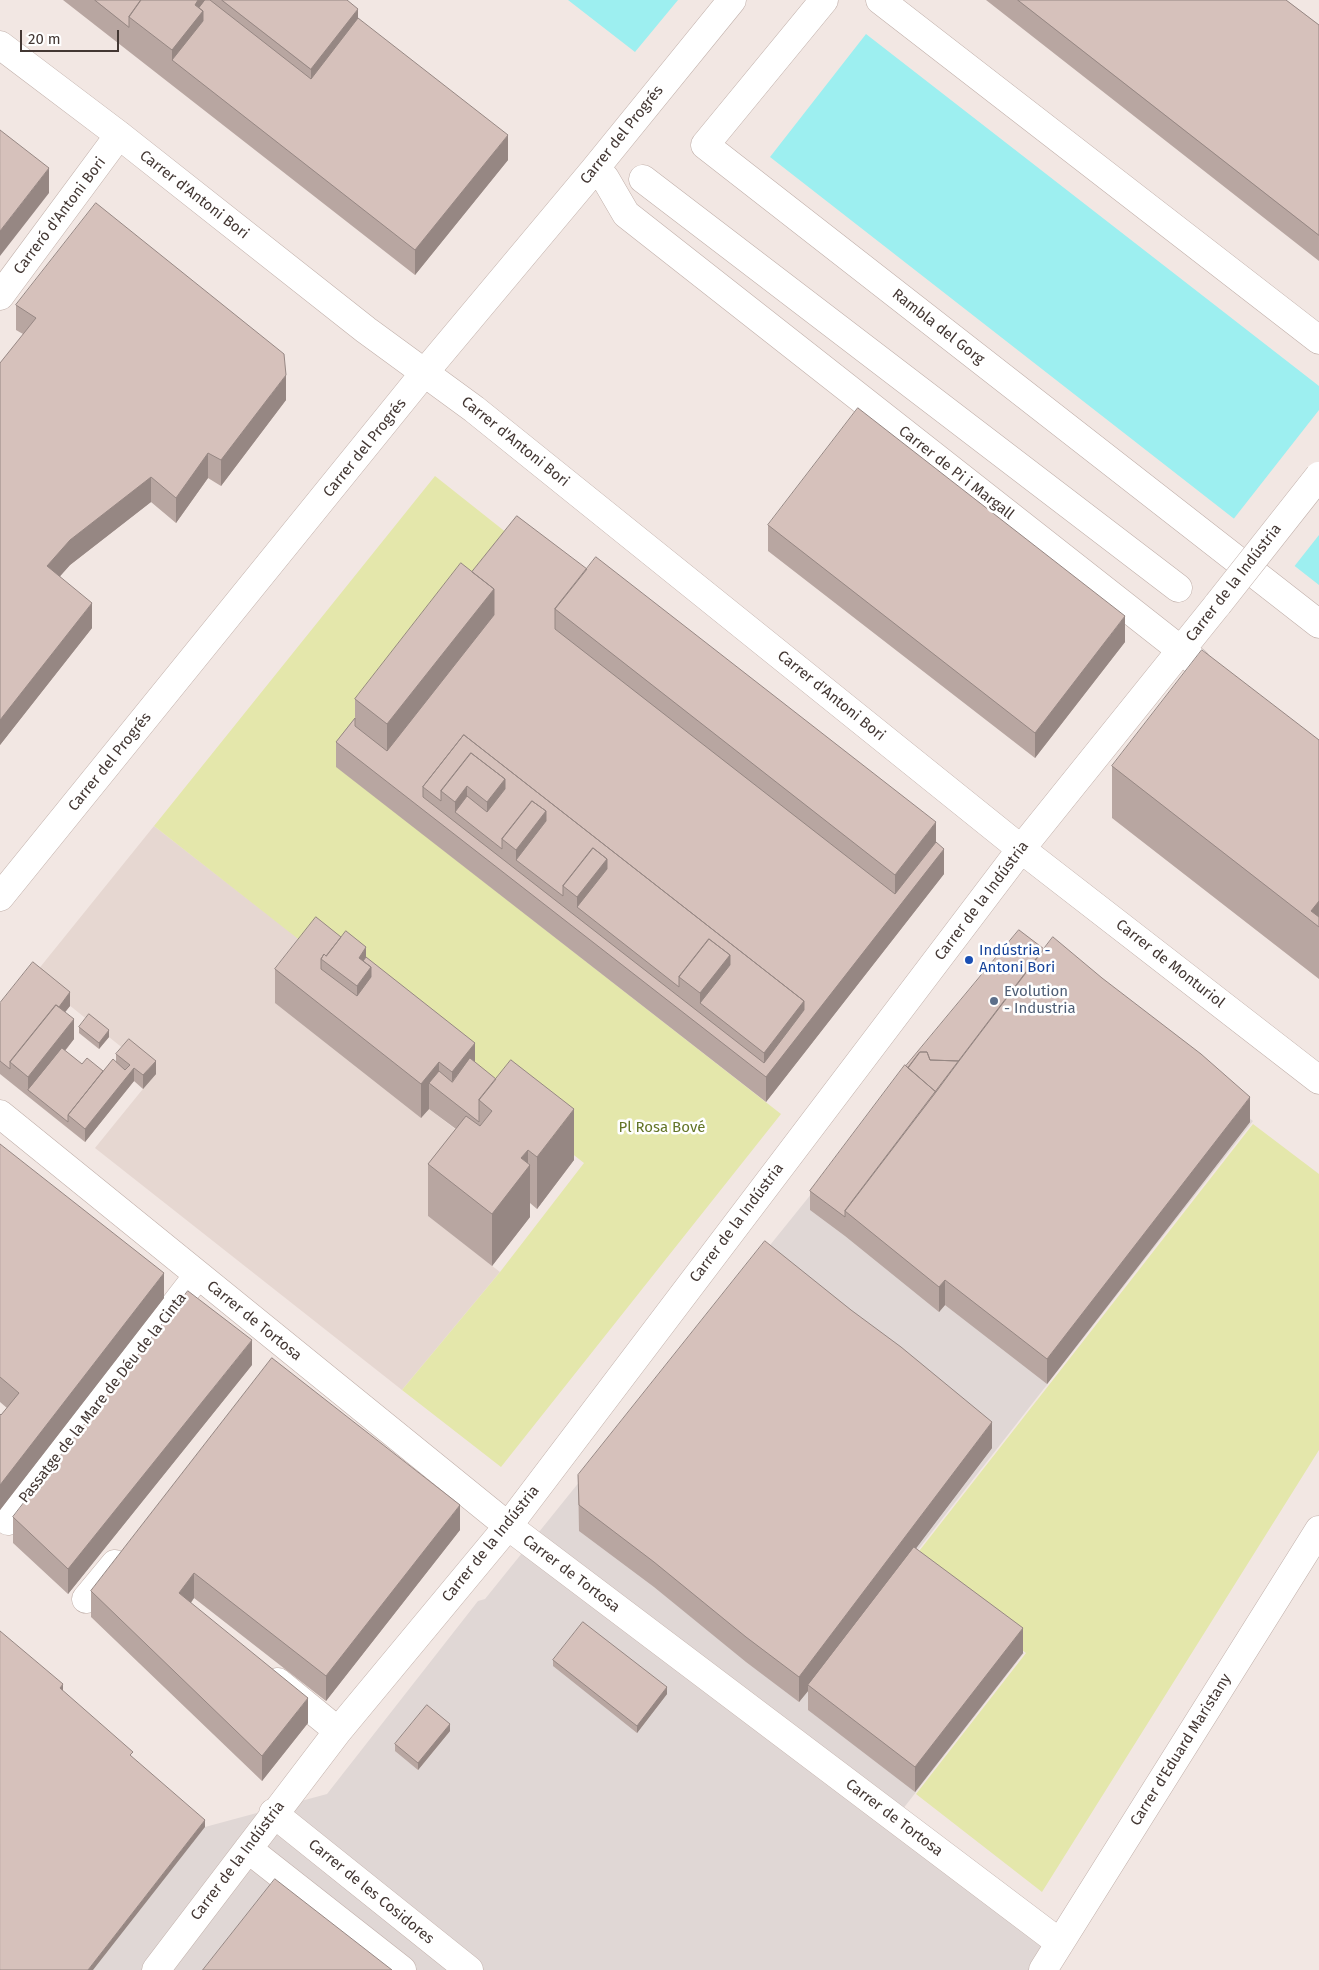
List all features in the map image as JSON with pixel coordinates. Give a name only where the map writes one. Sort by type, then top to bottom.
[{"type":"street","name":"Carrer del Progrés","points":[[0,897],[426,372],[732,0]]},
{"type":"street","name":"Rambla del Gorg","points":[[824,0],[705,144],[1319,624]]},
{"type":"street","points":[[880,0],[1319,340]]},
{"type":"street","name":"Carrer d'Antoni Bori","points":[[0,46],[119,135],[366,330],[426,372],[474,409],[1021,849]]},
{"type":"street","name":"Carreró d'Antoni Bori","points":[[0,296],[119,135]]},
{"type":"street","name":"Carrer de Pi i Margall","points":[[605,178],[626,214],[1212,674]]},
{"type":"street","points":[[643,179],[1178,588]]},
{"type":"street","name":"Carrer de la Indústria","points":[[156,1970],[273,1813],[338,1731],[508,1526],[1021,849],[1319,476]]},
{"type":"street","name":"Carrer de Monturiol","points":[[1021,849],[1319,1080]]},
{"type":"street","name":"Carrer de Tortosa","points":[[0,1114],[198,1276],[282,1356],[1060,1943]]},
{"type":"street","name":"Passatge de la Mare de Déu de la Cinta","points":[[8,1521],[198,1276]]},
{"type":"street","name":"Carrer d'Eduard Maristany","points":[[1043,1970],[1319,1530]]},
{"type":"street","points":[[86,1599],[129,1546]]},
{"type":"street","points":[[255,1664],[338,1731]]},
{"type":"street","name":"Carrer de les Cosidores","points":[[273,1813],[469,1970]]},
{"type":"street","points":[[248,1849],[402,1970]]},
{"type":"shaded area","points":[[154,826],[316,952],[421,1118],[429,1109],[481,1149],[428,1216],[500,1272],[402,1390],[95,1148],[155,1074],[33,976]]},
{"type":"shaded area","points":[[1019,936],[1253,1121],[907,1564],[1024,1653],[892,1823],[1053,1945],[1035,1970],[0,1970],[0,1632],[205,1827],[327,1794],[478,1601],[485,1599]]},
{"type":"green space","name":"Pl Rosa Bové","points":[[435,476],[517,541],[337,767],[781,1114],[501,1467],[402,1390],[500,1272],[584,1163],[154,826]]},
{"type":"green space","points":[[1253,1124],[1319,1174],[1319,1450],[1042,1892],[916,1794],[1026,1653],[909,1564]]},
{"type":"water","points":[[568,0],[678,0],[635,52]]},
{"type":"water","points":[[866,34],[1319,386],[1319,585],[770,157]]},
{"type":"pier","points":[[1319,410],[1319,535],[1293,568],[1232,521]]},
{"type":"building","points":[[95,0],[141,0],[129,17],[129,27]]},
{"type":"building","points":[[141,0],[198,0],[195,5],[203,11],[172,50],[129,17]]},
{"type":"building","points":[[205,0],[210,0],[311,79],[358,18],[508,135],[415,250],[172,60],[203,21],[203,11],[199,8]]},
{"type":"building","points":[[222,0],[347,0],[358,9],[311,69]]},
{"type":"building","points":[[1018,0],[1286,0],[1319,25],[1319,235]]},
{"type":"building","points":[[0,130],[49,168],[0,231]]},
{"type":"building","points":[[96,203],[284,354],[286,375],[221,460],[208,453],[176,498],[151,477],[70,540],[47,566],[92,603],[0,720],[0,363],[36,318],[16,305]]},
{"type":"building","points":[[858,408],[1125,616],[1035,733],[768,525]]},
{"type":"building","points":[[517,516],[587,569],[555,609],[555,629],[895,894],[936,842],[944,849],[766,1077],[336,742],[355,718],[355,726],[387,751],[494,615],[494,589],[472,572]],"holes":[[[464,735],[804,1001],[804,1010],[764,1063],[423,797],[423,787]]]},
{"type":"building","points":[[596,557],[936,822],[895,875],[555,609]]},
{"type":"building","points":[[461,563],[494,589],[387,724],[355,699]]},
{"type":"building","points":[[1202,650],[1319,740],[1319,901],[1311,911],[1319,917],[1319,927],[1112,766]]},
{"type":"building","points":[[464,735],[804,1001],[764,1053],[700,1003],[730,965],[730,955],[709,939],[679,977],[679,987],[577,907],[607,869],[607,859],[593,848],[563,886],[563,896],[516,860],[546,821],[546,811],[532,801],[502,839],[502,849],[455,812],[467,796],[487,812],[505,789],[505,779],[471,753],[441,791],[441,801],[423,787]]},
{"type":"building","points":[[471,753],[505,779],[487,802],[467,786],[455,802],[441,791]]},
{"type":"building","points":[[532,801],[546,811],[516,850],[502,839]]},
{"type":"building","points":[[593,848],[607,859],[577,897],[563,886]]},
{"type":"building","points":[[316,917],[341,937],[326,956],[324,954],[321,959],[321,969],[357,996],[371,977],[371,967],[363,961],[366,957],[475,1043],[452,1072],[439,1062],[421,1084],[275,969]]},
{"type":"building","points":[[1019,930],[1044,949],[959,1061],[930,1060],[927,1052],[920,1052],[908,1068],[906,1066]]},
{"type":"building","points":[[346,931],[366,947],[359,958],[371,967],[357,986],[321,959],[324,954],[326,956]]},
{"type":"building","points":[[1053,937],[1102,978],[1201,1054],[1250,1097],[1047,1359],[945,1280],[939,1287],[845,1211]]},
{"type":"building","points":[[709,939],[730,955],[700,993],[679,977]]},
{"type":"building","points":[[33,962],[70,992],[59,1007],[56,1005],[10,1062],[10,1069],[0,1061],[0,1003]]},
{"type":"building","points":[[56,1005],[74,1019],[28,1077],[10,1062]]},
{"type":"building","points":[[89,1014],[109,1030],[99,1043],[79,1027]]},
{"type":"building","points":[[129,1039],[156,1061],[143,1075],[134,1068],[85,1129],[68,1115],[113,1059],[125,1070],[130,1065],[116,1054]]},
{"type":"building","points":[[62,1048],[82,1064],[87,1058],[103,1071],[68,1115],[68,1122],[28,1090]]},
{"type":"building","points":[[920,1052],[927,1052],[930,1060],[959,1061],[936,1092],[908,1068]]},
{"type":"building","points":[[470,1058],[496,1079],[479,1100],[479,1122],[429,1083],[439,1071],[452,1082]]},
{"type":"building","points":[[511,1060],[574,1109],[537,1157],[528,1150],[521,1158],[530,1165],[492,1214],[428,1164],[466,1116],[480,1126],[492,1111],[479,1100]]},
{"type":"building","points":[[905,1065],[936,1092],[845,1211],[845,1217],[810,1191]]},
{"type":"building","points":[[0,1144],[164,1273],[0,1485],[0,1414],[19,1393],[0,1377]]},
{"type":"building","points":[[765,1241],[851,1310],[901,1347],[992,1422],[799,1677],[579,1505],[578,1475]]},
{"type":"building","points":[[188,1291],[252,1340],[68,1569],[13,1517]]},
{"type":"building","points":[[272,1358],[460,1505],[326,1676],[194,1573],[179,1593],[308,1698],[262,1756],[91,1591]]},
{"type":"building","points":[[914,1547],[1023,1628],[915,1767],[808,1685]]},
{"type":"building","points":[[583,1622],[667,1687],[637,1726],[553,1660]]},
{"type":"building","points":[[0,1631],[63,1684],[60,1688],[133,1752],[130,1755],[205,1820],[88,1970],[0,1970]]},
{"type":"building","points":[[427,1705],[450,1724],[418,1763],[395,1744]]},
{"type":"building","points":[[275,1879],[392,1970],[203,1970]]},
{"type":"place","name":"Indústria - Antoni Bori","points":[[969,960]]},
{"type":"place","name":"Evolution - Industria","points":[[994,1001]]}]
